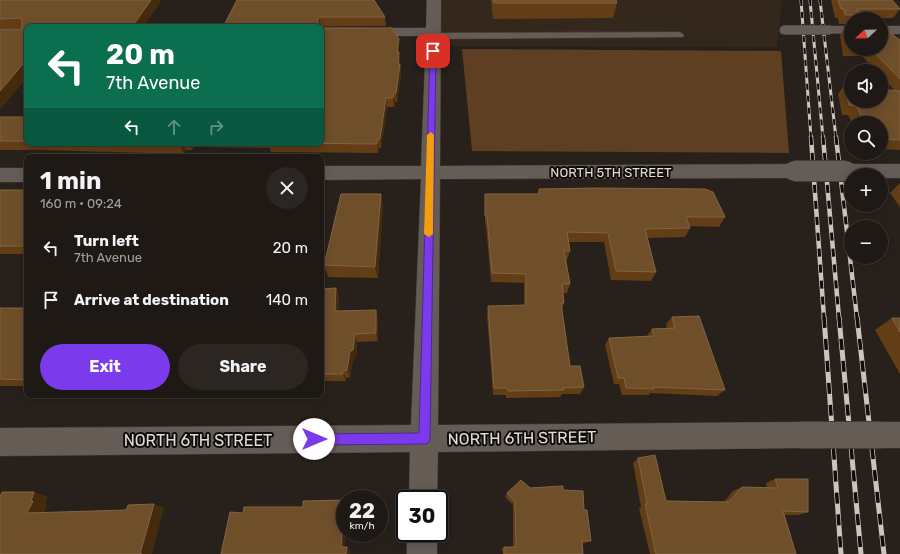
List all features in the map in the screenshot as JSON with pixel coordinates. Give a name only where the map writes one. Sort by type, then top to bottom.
[{"type":"street","points":[[423,490],[434,0]]},
{"type":"street","points":[[829,30],[844,30]]},
{"type":"street","points":[[888,30],[900,30]]},
{"type":"street","points":[[324,32],[433,34]]},
{"type":"street","name":"NORTH 5TH STREET","points":[[324,173],[900,171]]},
{"type":"street","points":[[0,175],[24,174]]},
{"type":"street","name":"NORTH 6TH STREET","points":[[0,442],[891,435]]},
{"type":"street","points":[[422,542],[422,554]]},
{"type":"lane","points":[[784,30],[829,30]]},
{"type":"lane","points":[[433,34],[680,35]]},
{"type":"shaded area","points":[[439,0],[782,0],[777,47],[438,46]]},
{"type":"shaded area","points":[[462,49],[781,51],[789,153],[472,151]]},
{"type":"building","points":[[0,0],[151,0],[134,24],[24,24],[24,64],[0,91],[0,29],[20,29],[22,28],[22,20],[21,18],[0,19]]},
{"type":"building","points":[[237,0],[374,0],[385,17],[319,17],[318,24],[225,24]]},
{"type":"building","points":[[493,0],[616,0],[617,3],[494,3]]},
{"type":"building","points":[[838,0],[892,0],[900,9],[856,9],[860,12],[844,12],[844,9],[841,9]]},
{"type":"building","points":[[324,28],[392,28],[399,39],[397,52],[399,52],[398,64],[400,64],[396,93],[394,93],[393,98],[386,98],[380,139],[377,139],[377,144],[324,143]]},
{"type":"building","points":[[888,31],[900,40],[900,79],[888,67],[888,64],[886,64],[878,56],[888,56]]},
{"type":"building","points":[[888,90],[900,91],[900,140],[888,139],[888,116],[861,116],[857,108],[888,108]]},
{"type":"building","points":[[0,117],[24,117],[24,141],[0,141]]},
{"type":"building","points":[[539,189],[705,189],[713,192],[725,217],[686,217],[690,228],[645,229],[656,272],[616,271],[608,233],[567,232],[570,251],[564,251],[570,284],[562,284],[564,303],[561,303],[570,366],[580,366],[584,387],[563,388],[564,390],[508,391],[507,388],[494,388],[488,306],[526,305],[526,274],[492,273],[487,216],[485,216],[485,194],[539,194]]},
{"type":"building","points":[[0,190],[24,190],[24,246],[0,246]]},
{"type":"building","points":[[341,194],[381,194],[375,267],[324,265]]},
{"type":"building","points":[[336,288],[335,311],[376,310],[376,333],[355,334],[353,350],[350,351],[347,370],[343,371],[343,374],[324,374],[324,289]]},
{"type":"building","points":[[0,308],[24,308],[24,380],[0,379]]},
{"type":"building","points":[[699,316],[725,390],[653,387],[654,389],[626,388],[624,378],[618,378],[609,338],[654,336],[652,329],[675,328],[672,317]]},
{"type":"building","points":[[892,318],[900,318],[900,332]]},
{"type":"building","points":[[655,455],[666,501],[729,502],[742,487],[778,488],[775,479],[808,479],[808,512],[783,511],[796,554],[656,554],[645,504],[647,504],[638,458]]},
{"type":"building","points":[[521,480],[530,488],[563,486],[563,490],[583,491],[584,510],[587,510],[591,541],[582,540],[583,554],[504,554],[504,547],[516,547],[515,502],[507,493]]},
{"type":"building","points":[[2,492],[34,492],[31,501],[33,501],[27,513],[126,510],[128,505],[154,504],[140,554],[0,554],[0,497]]},
{"type":"building","points":[[336,500],[336,542],[341,542],[341,547],[347,547],[346,554],[221,554],[230,512],[243,513],[244,507],[303,507],[303,501]]},
{"type":"railway","points":[[801,0],[811,138]]},
{"type":"railway","points":[[810,0],[823,138]]},
{"type":"railway","points":[[820,0],[836,138]]},
{"type":"railway","points":[[811,137],[824,318]]},
{"type":"railway","points":[[823,137],[839,318]]},
{"type":"railway","points":[[836,137],[857,318]]},
{"type":"railway","points":[[824,317],[841,554]]},
{"type":"railway","points":[[839,317],[861,554]]},
{"type":"railway","points":[[857,317],[884,554]]},
{"type":"slow traffic","points":[[429,234],[431,135]]},
{"type":"route","points":[[314,439],[424,439],[433,51]]}]
